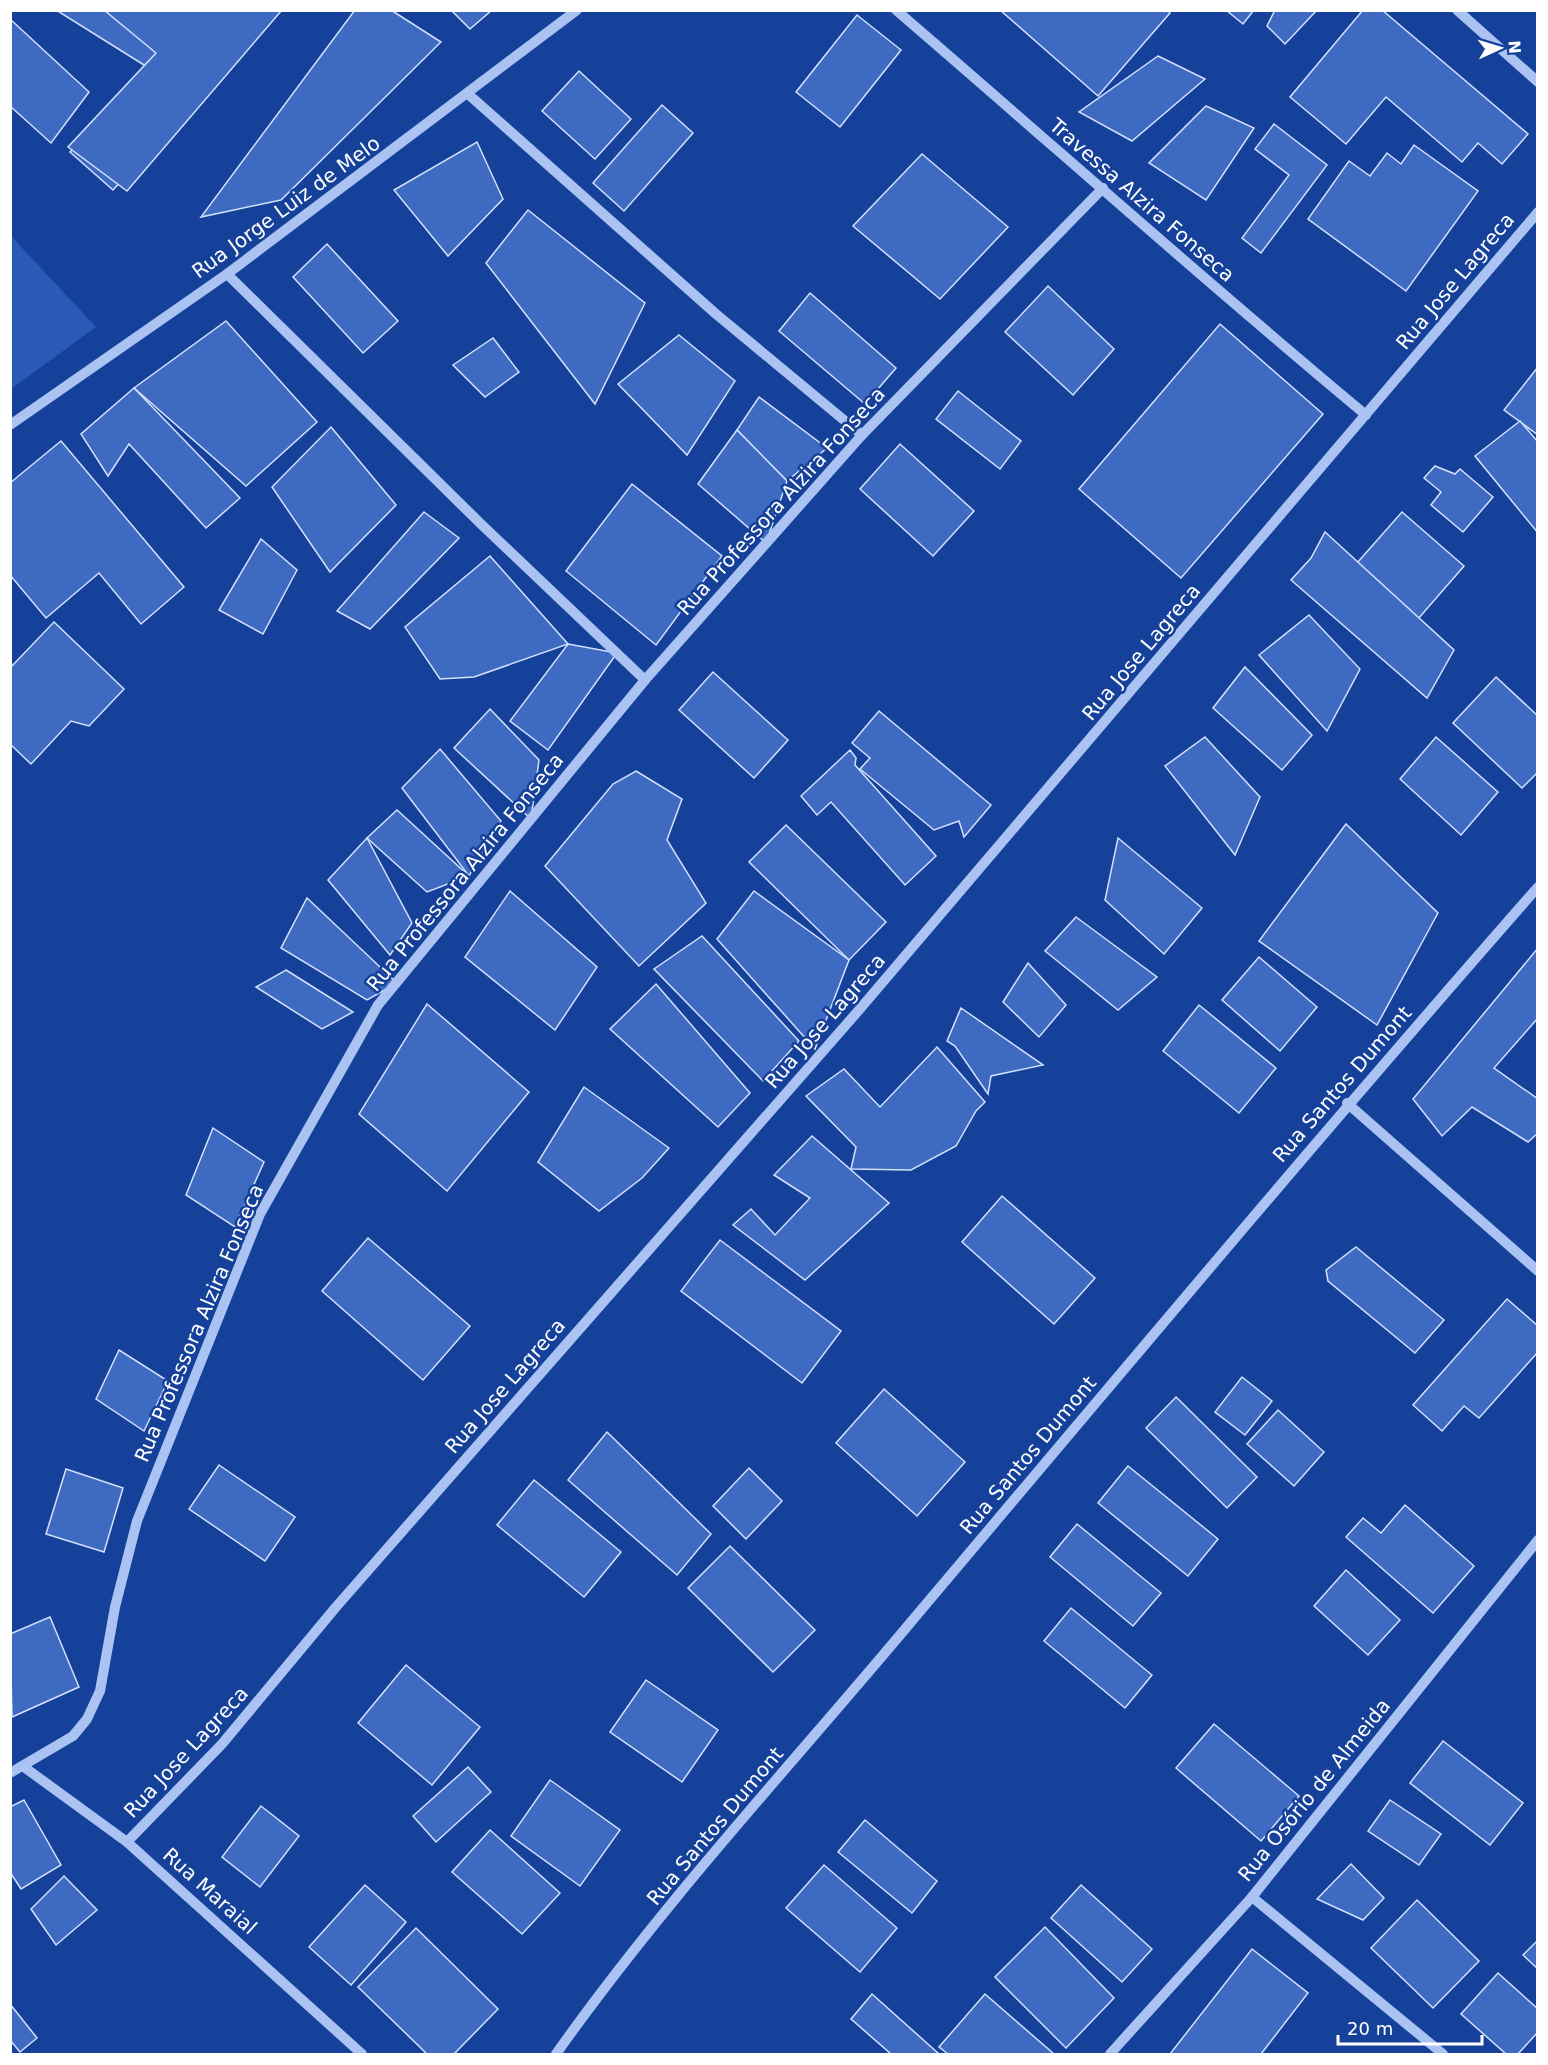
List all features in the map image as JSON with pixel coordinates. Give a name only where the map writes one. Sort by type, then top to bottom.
[{"type":"street","name":"Rua Jorge Luiz de Melo","points":[[10,425],[227,274],[577,10]]},
{"type":"street","name":"Travessa Alzira Fonseca","points":[[896,10],[1103,189],[1209,285],[1366,416]]},
{"type":"street","points":[[1457,10],[1538,82]]},
{"type":"street","points":[[468,94],[645,254],[862,435]]},
{"type":"street","name":"Rua Professora Alzira Fonseca","points":[[10,1773],[24,1767],[73,1736],[87,1719],[100,1691],[115,1607],[137,1521],[260,1214],[378,1005],[645,680],[862,435],[1103,189]]},
{"type":"street","name":"Rua Jose Lagreca","points":[[127,1842],[222,1744],[343,1599],[859,1010],[1538,212]]},
{"type":"street","points":[[227,274],[457,500],[645,680]]},
{"type":"street","name":"Rua Santos Dumont","points":[[556,2055],[622,1966],[737,1825],[872,1669],[1347,1103],[1538,887]]},
{"type":"street","points":[[1347,1103],[1538,1270]]},
{"type":"street","name":"Rua Osório de Almeida","points":[[1110,2055],[1252,1897],[1538,1539]]},
{"type":"street","name":"Rua Maraial","points":[[24,1767],[127,1842],[362,2055]]},
{"type":"street","points":[[1252,1897],[1443,2055]]},
{"type":"shaded area","points":[[10,235],[96,327],[11,389],[10,389]]},
{"type":"building","points":[[56,10],[276,10],[113,190],[70,152],[152,70]]},
{"type":"building","points":[[104,10],[282,10],[127,191],[68,147],[156,53]]},
{"type":"building","points":[[355,10],[391,10],[441,42],[281,200],[201,217]]},
{"type":"building","points":[[451,10],[492,10],[470,29]]},
{"type":"building","points":[[1000,10],[1167,10],[1170,13],[1098,96]]},
{"type":"building","points":[[1226,10],[1254,10],[1243,24]]},
{"type":"building","points":[[1275,10],[1317,10],[1285,44],[1267,26]]},
{"type":"building","points":[[1363,10],[1382,10],[1528,134],[1502,164],[1478,143],[1462,162],[1386,97],[1346,144],[1290,97]]},
{"type":"building","points":[[857,15],[901,50],[840,127],[796,92]]},
{"type":"building","points":[[10,19],[89,92],[51,143],[10,106]]},
{"type":"building","points":[[1158,56],[1205,79],[1132,141],[1079,112]]},
{"type":"building","points":[[579,71],[631,119],[595,159],[542,111]]},
{"type":"building","points":[[662,105],[693,133],[624,211],[593,183]]},
{"type":"building","points":[[1206,106],[1254,128],[1206,200],[1149,163]]},
{"type":"building","points":[[1274,124],[1327,165],[1261,253],[1242,238],[1289,175],[1255,149]]},
{"type":"building","points":[[477,142],[503,199],[448,256],[394,190]]},
{"type":"building","points":[[1414,145],[1478,191],[1406,291],[1308,219],[1349,161],[1370,176],[1387,153],[1401,164]]},
{"type":"building","points":[[922,154],[1008,227],[940,299],[853,226]]},
{"type":"building","points":[[528,210],[645,303],[595,404],[486,263]]},
{"type":"building","points":[[327,244],[398,321],[363,353],[293,277]]},
{"type":"building","points":[[1048,286],[1114,349],[1073,395],[1005,332]]},
{"type":"building","points":[[810,293],[896,368],[865,404],[779,331]]},
{"type":"building","points":[[226,321],[317,422],[246,486],[134,388]]},
{"type":"building","points":[[1220,324],[1323,414],[1181,578],[1079,489]]},
{"type":"building","points":[[679,335],[735,381],[687,455],[618,384]]},
{"type":"building","points":[[493,338],[519,372],[485,397],[453,365]]},
{"type":"building","points":[[1538,367],[1538,435],[1504,410]]},
{"type":"building","points":[[134,388],[240,498],[206,528],[129,444],[108,476],[81,434]]},
{"type":"building","points":[[958,391],[1021,441],[1000,469],[936,419]]},
{"type":"building","points":[[759,397],[827,448],[787,481],[737,430]]},
{"type":"building","points":[[1520,421],[1538,442],[1538,533],[1475,456]]},
{"type":"building","points":[[331,427],[396,505],[330,572],[272,487]]},
{"type":"building","points":[[737,430],[787,481],[766,543],[698,484]]},
{"type":"building","points":[[61,441],[184,587],[141,624],[99,573],[46,618],[10,575],[10,483]]},
{"type":"building","points":[[900,444],[974,511],[933,556],[860,489]]},
{"type":"building","points":[[1435,466],[1455,474],[1460,469],[1493,497],[1463,532],[1431,505],[1441,492],[1424,478]]},
{"type":"building","points":[[632,484],[722,556],[656,645],[566,571]]},
{"type":"building","points":[[424,512],[459,538],[370,629],[337,611]]},
{"type":"building","points":[[1402,512],[1464,566],[1418,619],[1357,563]]},
{"type":"building","points":[[1325,532],[1454,650],[1427,698],[1291,580],[1311,558]]},
{"type":"building","points":[[261,539],[297,570],[263,634],[219,610]]},
{"type":"building","points":[[490,556],[568,644],[474,677],[440,679],[405,627]]},
{"type":"building","points":[[1309,615],[1360,669],[1327,731],[1259,655]]},
{"type":"building","points":[[54,622],[124,689],[89,726],[71,721],[31,764],[10,744],[10,668]]},
{"type":"building","points":[[568,644],[617,653],[548,750],[510,721]]},
{"type":"building","points":[[1245,667],[1312,735],[1282,770],[1213,708]]},
{"type":"building","points":[[713,672],[788,740],[754,778],[679,710]]},
{"type":"building","points":[[1496,677],[1538,716],[1538,772],[1522,788],[1453,723]]},
{"type":"building","points":[[490,709],[539,760],[531,819],[454,748]]},
{"type":"building","points":[[879,711],[991,805],[964,837],[959,821],[934,830],[860,769],[870,758],[852,743]]},
{"type":"building","points":[[1205,737],[1260,797],[1235,855],[1165,766]]},
{"type":"building","points":[[1436,737],[1498,792],[1461,835],[1400,779]]},
{"type":"building","points":[[440,749],[501,821],[469,876],[402,788]]},
{"type":"building","points":[[850,750],[856,758],[855,765],[936,856],[905,885],[831,802],[817,815],[801,796]]},
{"type":"building","points":[[636,771],[682,799],[667,840],[706,903],[639,966],[545,866],[613,784]]},
{"type":"building","points":[[397,810],[469,876],[427,892],[367,838]]},
{"type":"building","points":[[1346,824],[1438,913],[1377,1025],[1259,941]]},
{"type":"building","points":[[786,825],[886,922],[849,960],[749,862]]},
{"type":"building","points":[[367,838],[412,923],[390,955],[328,880]]},
{"type":"building","points":[[1118,838],[1202,908],[1164,954],[1105,900]]},
{"type":"building","points":[[510,891],[597,967],[555,1030],[465,957]]},
{"type":"building","points":[[754,891],[849,960],[815,1049],[717,939]]},
{"type":"building","points":[[307,898],[397,983],[367,1000],[281,948]]},
{"type":"building","points":[[1076,917],[1157,977],[1118,1010],[1045,951]]},
{"type":"building","points":[[702,936],[799,1041],[763,1081],[654,969]]},
{"type":"building","points":[[1538,948],[1538,1018],[1494,1068],[1538,1099],[1538,1133],[1528,1142],[1472,1107],[1442,1136],[1413,1099]]},
{"type":"building","points":[[1259,957],[1317,1007],[1280,1051],[1222,1000]]},
{"type":"building","points":[[1028,963],[1066,1005],[1039,1037],[1003,1002]]},
{"type":"building","points":[[286,970],[353,1012],[322,1029],[256,987]]},
{"type":"building","points":[[656,984],[750,1093],[718,1127],[610,1029]]},
{"type":"building","points":[[427,1004],[529,1092],[447,1191],[359,1114]]},
{"type":"building","points":[[1199,1005],[1276,1068],[1239,1113],[1163,1051]]},
{"type":"building","points":[[961,1008],[1043,1065],[991,1076],[988,1094],[955,1046],[947,1041]]},
{"type":"building","points":[[937,1047],[985,1102],[976,1111],[956,1146],[911,1170],[851,1169],[856,1147],[806,1096],[844,1069],[880,1107]]},
{"type":"building","points":[[584,1087],[669,1148],[642,1178],[599,1211],[538,1162]]},
{"type":"building","points":[[213,1128],[264,1162],[235,1227],[186,1195]]},
{"type":"building","points":[[812,1136],[889,1203],[805,1280],[733,1225],[751,1209],[775,1235],[810,1198],[774,1175]]},
{"type":"building","points":[[1002,1196],[1095,1278],[1054,1324],[962,1242]]},
{"type":"building","points":[[368,1238],[470,1326],[423,1380],[322,1291]]},
{"type":"building","points":[[720,1240],[841,1331],[802,1383],[681,1291]]},
{"type":"building","points":[[1356,1247],[1444,1320],[1415,1353],[1328,1281],[1326,1270]]},
{"type":"building","points":[[1507,1299],[1538,1326],[1538,1352],[1479,1418],[1464,1406],[1442,1431],[1413,1405]]},
{"type":"building","points":[[119,1350],[168,1381],[144,1431],[96,1399]]},
{"type":"building","points":[[1242,1377],[1272,1401],[1245,1435],[1215,1412]]},
{"type":"building","points":[[884,1389],[965,1462],[917,1516],[836,1443]]},
{"type":"building","points":[[1176,1397],[1257,1477],[1227,1508],[1146,1428]]},
{"type":"building","points":[[1278,1410],[1324,1452],[1294,1486],[1247,1444]]},
{"type":"building","points":[[607,1432],[711,1534],[677,1575],[568,1480]]},
{"type":"building","points":[[219,1465],[295,1517],[265,1561],[189,1509]]},
{"type":"building","points":[[1128,1466],[1218,1539],[1188,1576],[1098,1503]]},
{"type":"building","points":[[749,1468],[782,1501],[746,1539],[713,1506]]},
{"type":"building","points":[[66,1469],[123,1488],[104,1552],[46,1534]]},
{"type":"building","points":[[534,1480],[621,1552],[584,1597],[497,1525]]},
{"type":"building","points":[[1405,1505],[1474,1566],[1433,1613],[1346,1537],[1363,1518],[1381,1533]]},
{"type":"building","points":[[1077,1524],[1161,1593],[1133,1626],[1050,1557]]},
{"type":"building","points":[[730,1546],[815,1630],[773,1672],[688,1588]]},
{"type":"building","points":[[1346,1570],[1400,1620],[1368,1655],[1314,1606]]},
{"type":"building","points":[[1071,1608],[1152,1675],[1125,1708],[1044,1641]]},
{"type":"building","points":[[50,1617],[79,1687],[12,1717],[10,1634]]},
{"type":"building","points":[[406,1665],[480,1727],[432,1785],[358,1723]]},
{"type":"building","points":[[646,1680],[718,1730],[682,1782],[610,1732]]},
{"type":"building","points":[[1214,1724],[1299,1796],[1261,1841],[1176,1768]]},
{"type":"building","points":[[1443,1741],[1523,1803],[1490,1845],[1410,1783]]},
{"type":"building","points":[[468,1767],[491,1792],[436,1842],[413,1816]]},
{"type":"building","points":[[550,1780],[620,1830],[580,1886],[511,1836]]},
{"type":"building","points":[[24,1800],[61,1865],[21,1889],[10,1872],[10,1807]]},
{"type":"building","points":[[1390,1800],[1441,1834],[1419,1865],[1368,1831]]},
{"type":"building","points":[[261,1806],[299,1836],[260,1887],[222,1857]]},
{"type":"building","points":[[865,1820],[937,1881],[912,1913],[838,1852]]},
{"type":"building","points":[[490,1830],[560,1893],[522,1934],[452,1872]]},
{"type":"building","points":[[1351,1864],[1384,1898],[1363,1920],[1317,1899]]},
{"type":"building","points":[[824,1865],[897,1928],[860,1972],[786,1908]]},
{"type":"building","points":[[64,1876],[97,1910],[56,1945],[31,1909]]},
{"type":"building","points":[[365,1885],[406,1922],[351,1985],[309,1947]]},
{"type":"building","points":[[1081,1885],[1152,1949],[1122,1982],[1051,1918]]},
{"type":"building","points":[[1417,1900],[1479,1961],[1433,2008],[1371,1948]]},
{"type":"building","points":[[1045,1927],[1114,1998],[1066,2048],[995,1977]]},
{"type":"building","points":[[416,1928],[498,2009],[454,2054],[427,2054],[358,1987]]},
{"type":"building","points":[[1538,1940],[1538,1969],[1523,1955]]},
{"type":"building","points":[[1252,1949],[1308,1993],[1261,2054],[1170,2054]]},
{"type":"building","points":[[1498,1973],[1538,2009],[1538,2032],[1518,2054],[1506,2054],[1461,2014]]},
{"type":"building","points":[[872,1994],[939,2054],[891,2054],[851,2019]]},
{"type":"building","points":[[985,1994],[1054,2054],[948,2054],[939,2047]]},
{"type":"building","points":[[10,2004],[37,2038],[20,2052],[10,2040]]}]
